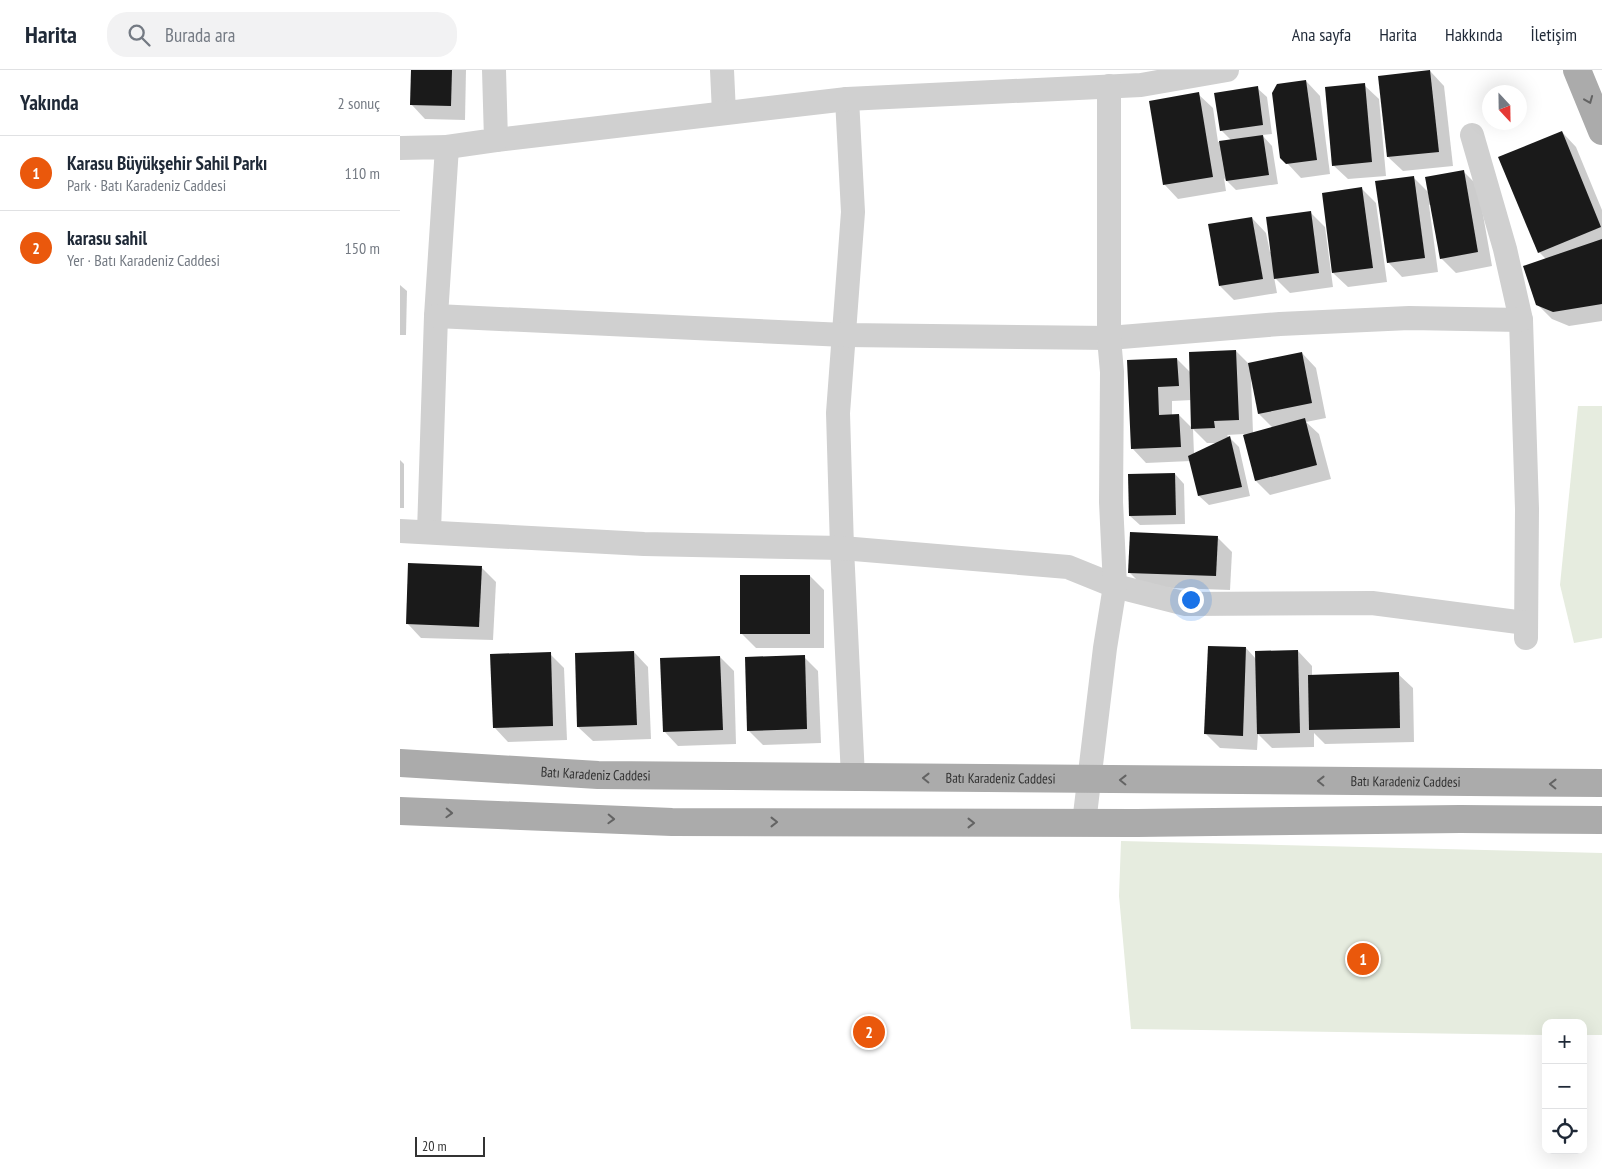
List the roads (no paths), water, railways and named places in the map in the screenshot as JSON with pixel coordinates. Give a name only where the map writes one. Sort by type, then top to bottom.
[{"type":"main road","points":[[1577,70],[1602,131]]},
{"type":"main road","name":"Batı Karadeniz Caddesi","points":[[400,763],[598,775],[1602,783]]},
{"type":"main road","points":[[400,811],[672,822],[1084,823],[1460,819],[1602,820]]},
{"type":"street","points":[[494,70],[496,140]]},
{"type":"street","points":[[722,70],[724,113]]},
{"type":"street","points":[[400,148],[447,147],[848,99],[1141,85],[1227,70]]},
{"type":"street","points":[[1084,823],[1088,779],[1114,586],[1111,502],[1112,372],[1109,338],[1109,86]]},
{"type":"street","points":[[848,99],[853,212],[838,413],[842,548],[853,777]]},
{"type":"street","points":[[400,531],[644,544],[842,548],[1068,566],[1114,586],[1186,604],[1372,603],[1526,632],[1526,499],[1521,320],[1505,248],[1472,135]]},
{"type":"street","points":[[430,532],[436,316],[447,147]]},
{"type":"street","points":[[436,316],[845,335],[1109,338],[1280,324],[1409,318],[1521,320]]},
{"type":"place","name":"Karasu Büyükşehir Sahil Parkı","points":[[1363,959]]},
{"type":"place","name":"karasu sahil","points":[[869,1032]]}]
